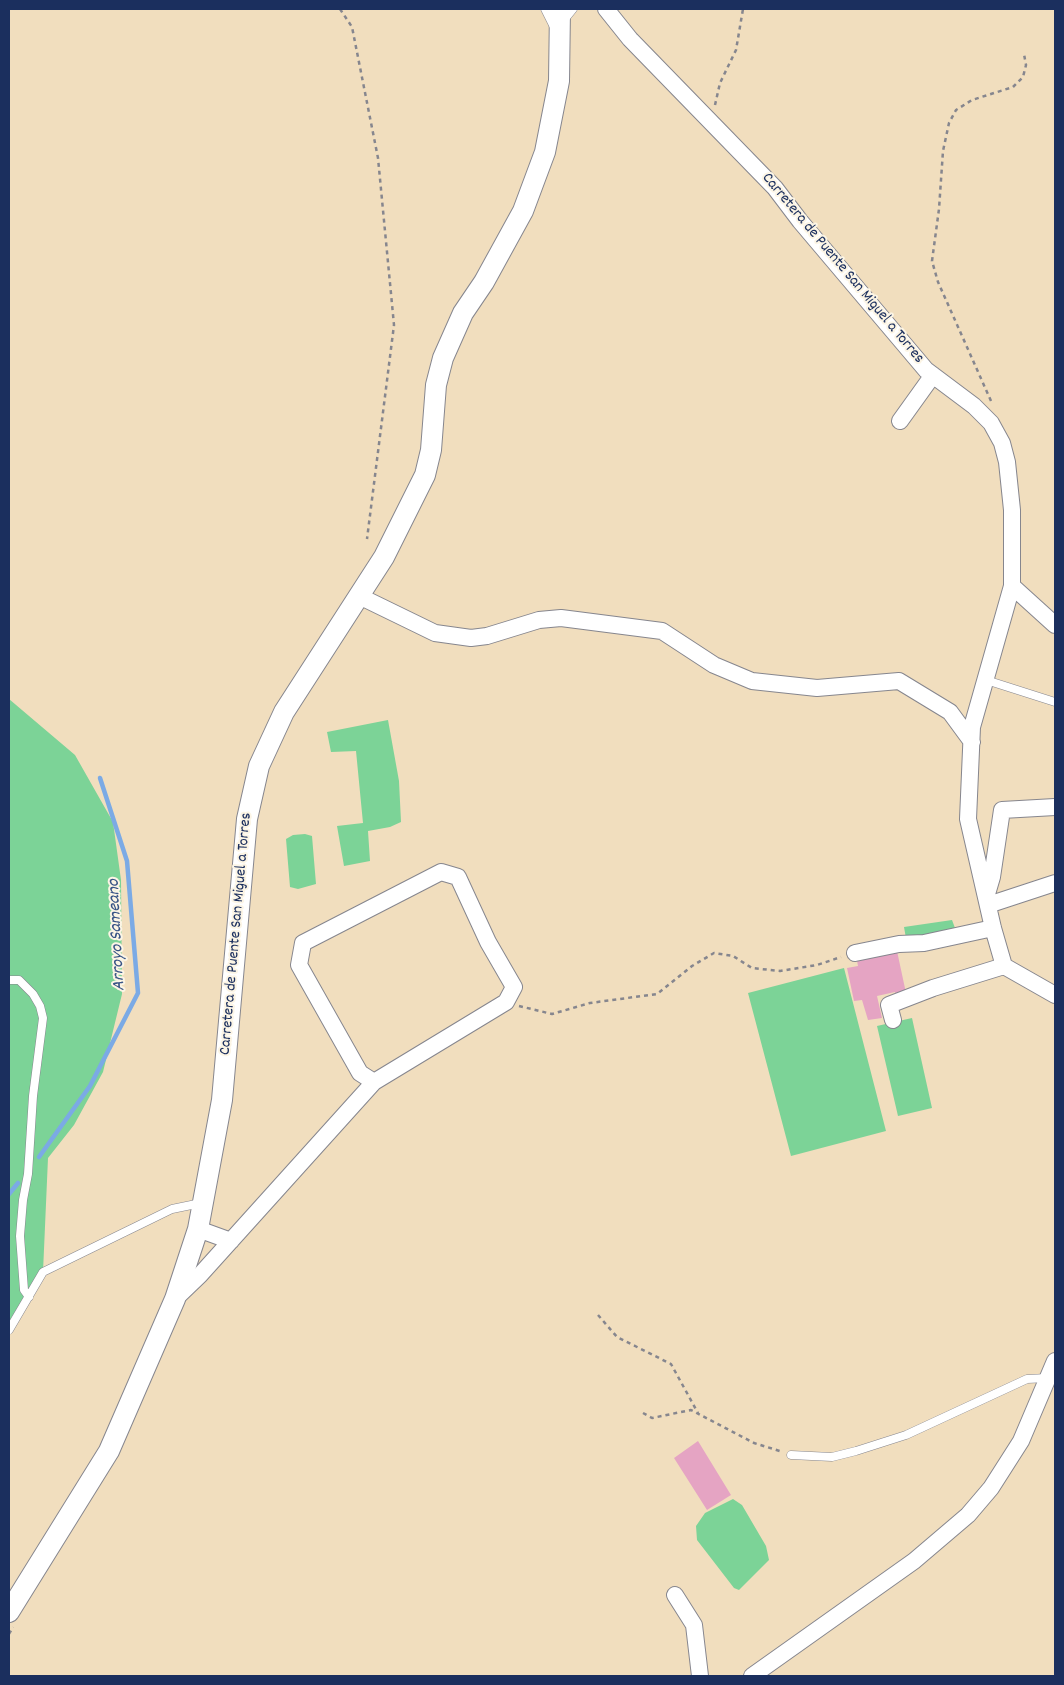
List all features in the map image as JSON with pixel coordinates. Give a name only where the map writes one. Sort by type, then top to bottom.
[{"type":"street","name":"Carretera de Puente San Miguel a Torres","points":[[605,9],[630,39],[775,188],[899,340],[933,375],[974,406],[991,423],[1002,443],[1007,462],[1012,510],[1012,586],[972,727],[968,819],[993,928],[1004,966]]},
{"type":"street","name":"Carretera de Puente San Miguel a Torres","points":[[9,1612],[109,1451],[175,1300],[198,1229],[222,1100],[247,819],[259,766],[284,712],[384,557],[425,475],[431,450],[436,385],[452,333],[505,246],[523,211],[540,169],[550,136],[556,99],[560,26]]},
{"type":"street","points":[[900,421],[933,375]]},
{"type":"street","points":[[1012,586],[1055,624]]},
{"type":"street","points":[[359,596],[435,633],[471,638],[487,636],[539,620],[561,618],[646,627],[662,631],[714,665],[752,681],[817,688],[899,681],[950,712],[972,742]]},
{"type":"street","points":[[1055,807],[1002,810],[987,901],[1055,884]]},
{"type":"street","points":[[175,1300],[231,1241],[374,1082],[506,1002],[514,987],[488,942],[458,876],[441,872],[303,943],[299,965],[360,1073],[374,1082]]},
{"type":"street","points":[[855,953],[898,944],[924,943],[993,928]]},
{"type":"street","points":[[894,1020],[889,1005],[933,988],[1004,966],[1055,995]]},
{"type":"street","points":[[198,1229],[231,1241]]},
{"type":"street","points":[[755,1675],[914,1561],[968,1515],[991,1488],[1021,1441],[1055,1361]]},
{"type":"street","points":[[675,1595],[694,1625],[700,1676]]},
{"type":"lane","name":"Carretera de Puente San Miguel a Torres","points":[[545,9],[560,26]]},
{"type":"lane","points":[[560,26],[573,9]]},
{"type":"lane","points":[[986,680],[1055,702]]},
{"type":"lane","points":[[9,980],[19,980],[33,994],[40,1006],[43,1018],[33,1096],[28,1174],[23,1200],[20,1236],[24,1290],[29,1297]]},
{"type":"lane","points":[[9,1330],[43,1272],[172,1209],[202,1203]]},
{"type":"lane","points":[[792,1455],[832,1457],[856,1451],[906,1435],[1027,1379],[1048,1378]]},
{"type":"path","points":[[340,9],[352,27],[378,158],[394,325],[367,539]]},
{"type":"path","points":[[710,121],[720,83],[736,50],[743,9]]},
{"type":"path","points":[[994,408],[938,282],[932,261],[939,209],[943,151],[949,123],[956,110],[972,100],[1013,87],[1023,77],[1026,65],[1024,54]]},
{"type":"path","points":[[506,1002],[552,1014],[590,1003],[657,994],[692,966],[714,953],[733,956],[752,968],[780,971],[817,965],[855,953]]},
{"type":"path","points":[[598,1315],[617,1337],[671,1364],[699,1415]]},
{"type":"path","points":[[643,1413],[652,1418],[691,1410],[754,1443],[792,1455]]},
{"type":"green space","points":[[9,699],[75,755],[113,822],[121,880],[122,994],[103,1072],[74,1125],[48,1158],[43,1272],[9,1336]]},
{"type":"green space","points":[[388,720],[399,781],[401,822],[390,827],[368,831],[370,861],[344,866],[337,826],[363,823],[356,751],[331,752],[327,732]]},
{"type":"green space","points":[[305,834],[312,836],[316,884],[298,889],[290,887],[286,839],[293,835]]},
{"type":"green space","points":[[952,920],[958,936],[907,944],[904,927]]},
{"type":"green space","points":[[844,968],[886,1131],[791,1156],[748,993]]},
{"type":"green space","points":[[912,1018],[932,1108],[898,1116],[877,1026]]},
{"type":"green space","points":[[733,1499],[742,1505],[766,1546],[769,1560],[739,1590],[734,1588],[697,1540],[696,1526],[705,1513]]},
{"type":"building","points":[[897,951],[906,993],[896,996],[895,992],[877,996],[882,1018],[868,1020],[862,1000],[854,1001],[847,968],[858,966],[856,955]]},
{"type":"building","points":[[698,1441],[731,1495],[707,1510],[674,1458]]},
{"type":"waterway","name":"Arroyo Sameano","points":[[39,1157],[90,1086],[138,993],[127,861],[100,778]]},
{"type":"waterway","name":"Arroyo Sameano","points":[[9,1194],[18,1183]]}]
